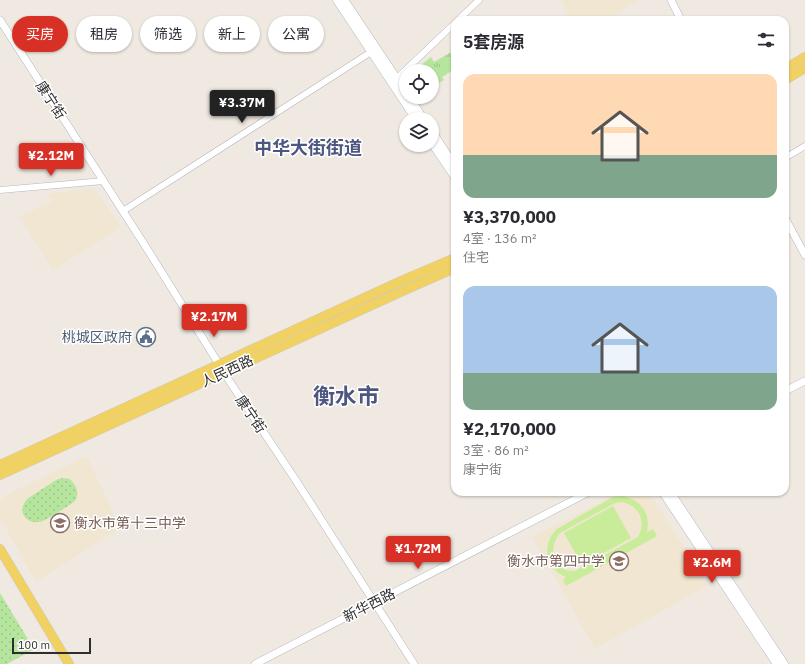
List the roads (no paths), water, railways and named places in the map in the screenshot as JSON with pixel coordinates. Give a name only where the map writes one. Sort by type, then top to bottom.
[{"type":"main road","points":[[337,0],[411,112]]},
{"type":"main road","points":[[344,0],[399,83]]},
{"type":"main road","points":[[789,67],[805,57]]},
{"type":"main road","points":[[789,78],[805,68]]},
{"type":"main road","points":[[439,143],[451,161]]},
{"type":"main road","points":[[439,152],[451,171]]},
{"type":"main road","name":"人民西路","points":[[0,475],[222,369],[401,281],[451,260]]},
{"type":"main road","name":"人民西路","points":[[0,465],[451,270]]},
{"type":"main road","points":[[666,496],[777,664]]},
{"type":"main road","points":[[673,496],[784,664]]},
{"type":"main road","points":[[0,549],[70,664]]},
{"type":"main road","points":[[0,561],[62,664]]},
{"type":"street","points":[[462,16],[479,0]]},
{"type":"street","points":[[671,0],[680,16]]},
{"type":"street","name":"康宁街","points":[[0,20],[104,181],[222,369],[414,664]]},
{"type":"street","points":[[396,79],[451,27]]},
{"type":"street","points":[[123,211],[371,52]]},
{"type":"street","points":[[789,156],[805,146]]},
{"type":"street","points":[[0,190],[104,181]]},
{"type":"street","points":[[789,226],[805,255]]},
{"type":"street","points":[[789,389],[805,381]]},
{"type":"street","name":"新华西路","points":[[255,664],[581,496]]},
{"type":"place","name":"桃城区政府","points":[[146,337]]},
{"type":"place","name":"衡水市第十三中学","points":[[60,523]]},
{"type":"place","name":"衡水市第四中学","points":[[619,561]]},
{"type":"district","name":"中华大街街道","points":[[308,148]]},
{"type":"district","name":"衡水市","points":[[346,396]]}]
